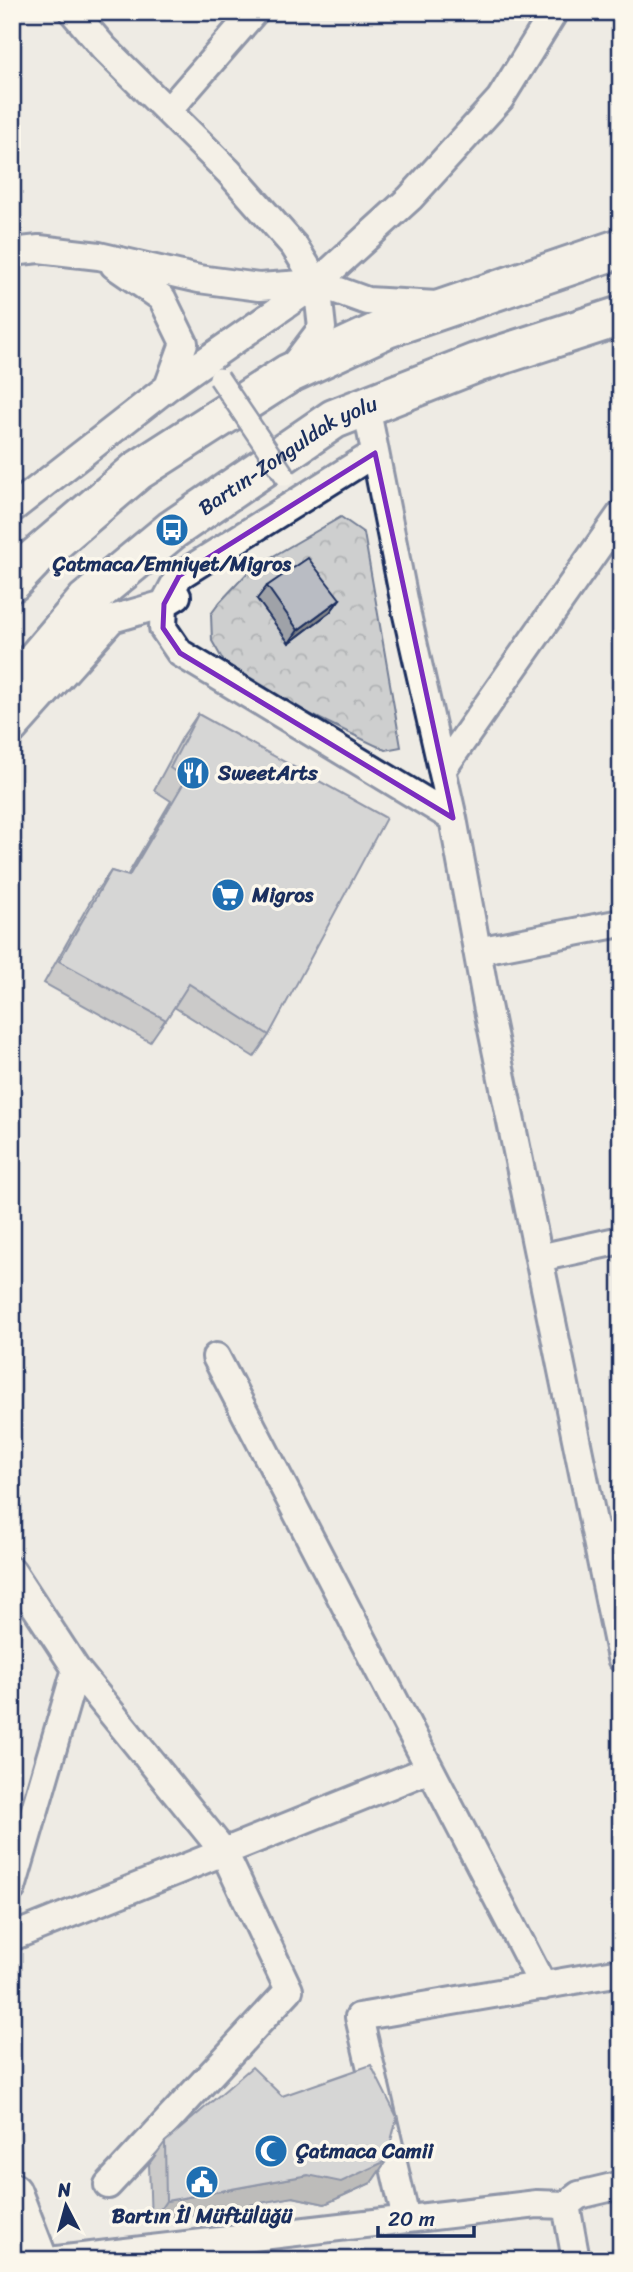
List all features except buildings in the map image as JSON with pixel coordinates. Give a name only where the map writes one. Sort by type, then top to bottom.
[{"type":"highway","points":[[12,583],[33,560],[136,471],[377,314],[448,306],[621,248]]},
{"type":"highway","name":"Bartın-Zonguldak yolu","points":[[12,688],[86,601],[172,530],[334,419],[476,363],[621,316]]},
{"type":"highway","points":[[12,2193],[38,2260]]},
{"type":"street","points":[[73,12],[104,48],[229,172],[294,246],[317,284],[322,328],[288,374]]},
{"type":"street","points":[[168,111],[254,12]]},
{"type":"street","points":[[12,509],[168,387],[317,284],[410,198],[500,99],[554,12]]},
{"type":"street","points":[[12,251],[39,249],[99,256],[200,279],[259,287],[317,284],[377,314]]},
{"type":"street","points":[[99,256],[162,298],[184,343],[168,387]]},
{"type":"street","points":[[219,378],[285,475]]},
{"type":"street","points":[[366,406],[407,615],[453,818],[539,1258],[609,1538],[621,1658]]},
{"type":"street","points":[[12,731],[112,620],[164,604],[377,462]]},
{"type":"street","points":[[442,770],[621,514]]},
{"type":"street","points":[[164,604],[163,628],[180,653],[453,818]]},
{"type":"street","points":[[477,951],[621,923]]},
{"type":"street","points":[[539,1258],[621,1240]]},
{"type":"street","points":[[216,1357],[542,1986]]},
{"type":"street","points":[[12,1571],[76,1669],[224,1852],[289,1990],[108,2185]]},
{"type":"street","points":[[12,1888],[76,1669]]},
{"type":"street","points":[[12,1937],[430,1769]]},
{"type":"street","points":[[406,2219],[359,2017],[621,1972]]},
{"type":"street","points":[[57,2260],[256,2249],[406,2219],[537,2203],[566,2205],[579,2195],[621,2185]]},
{"type":"street","points":[[566,2205],[576,2260]]},
{"type":"highlighted area","points":[[375,453],[453,818],[180,653],[163,628],[164,604],[179,576]]},
{"type":"green space","points":[[341,517],[364,533],[401,747],[385,750],[293,706],[224,662],[212,641],[211,614],[251,569]]},
{"type":"place","name":"Çatmaca/Emniyet/Migros","points":[[172,530]]},
{"type":"place","name":"SweetArts","points":[[193,773]]},
{"type":"place","name":"Migros","points":[[228,895]]},
{"type":"place","name":"Çatmaca Camii","points":[[271,2151]]},
{"type":"place","name":"Bartın İl Müftülüğü","points":[[202,2182]]}]
